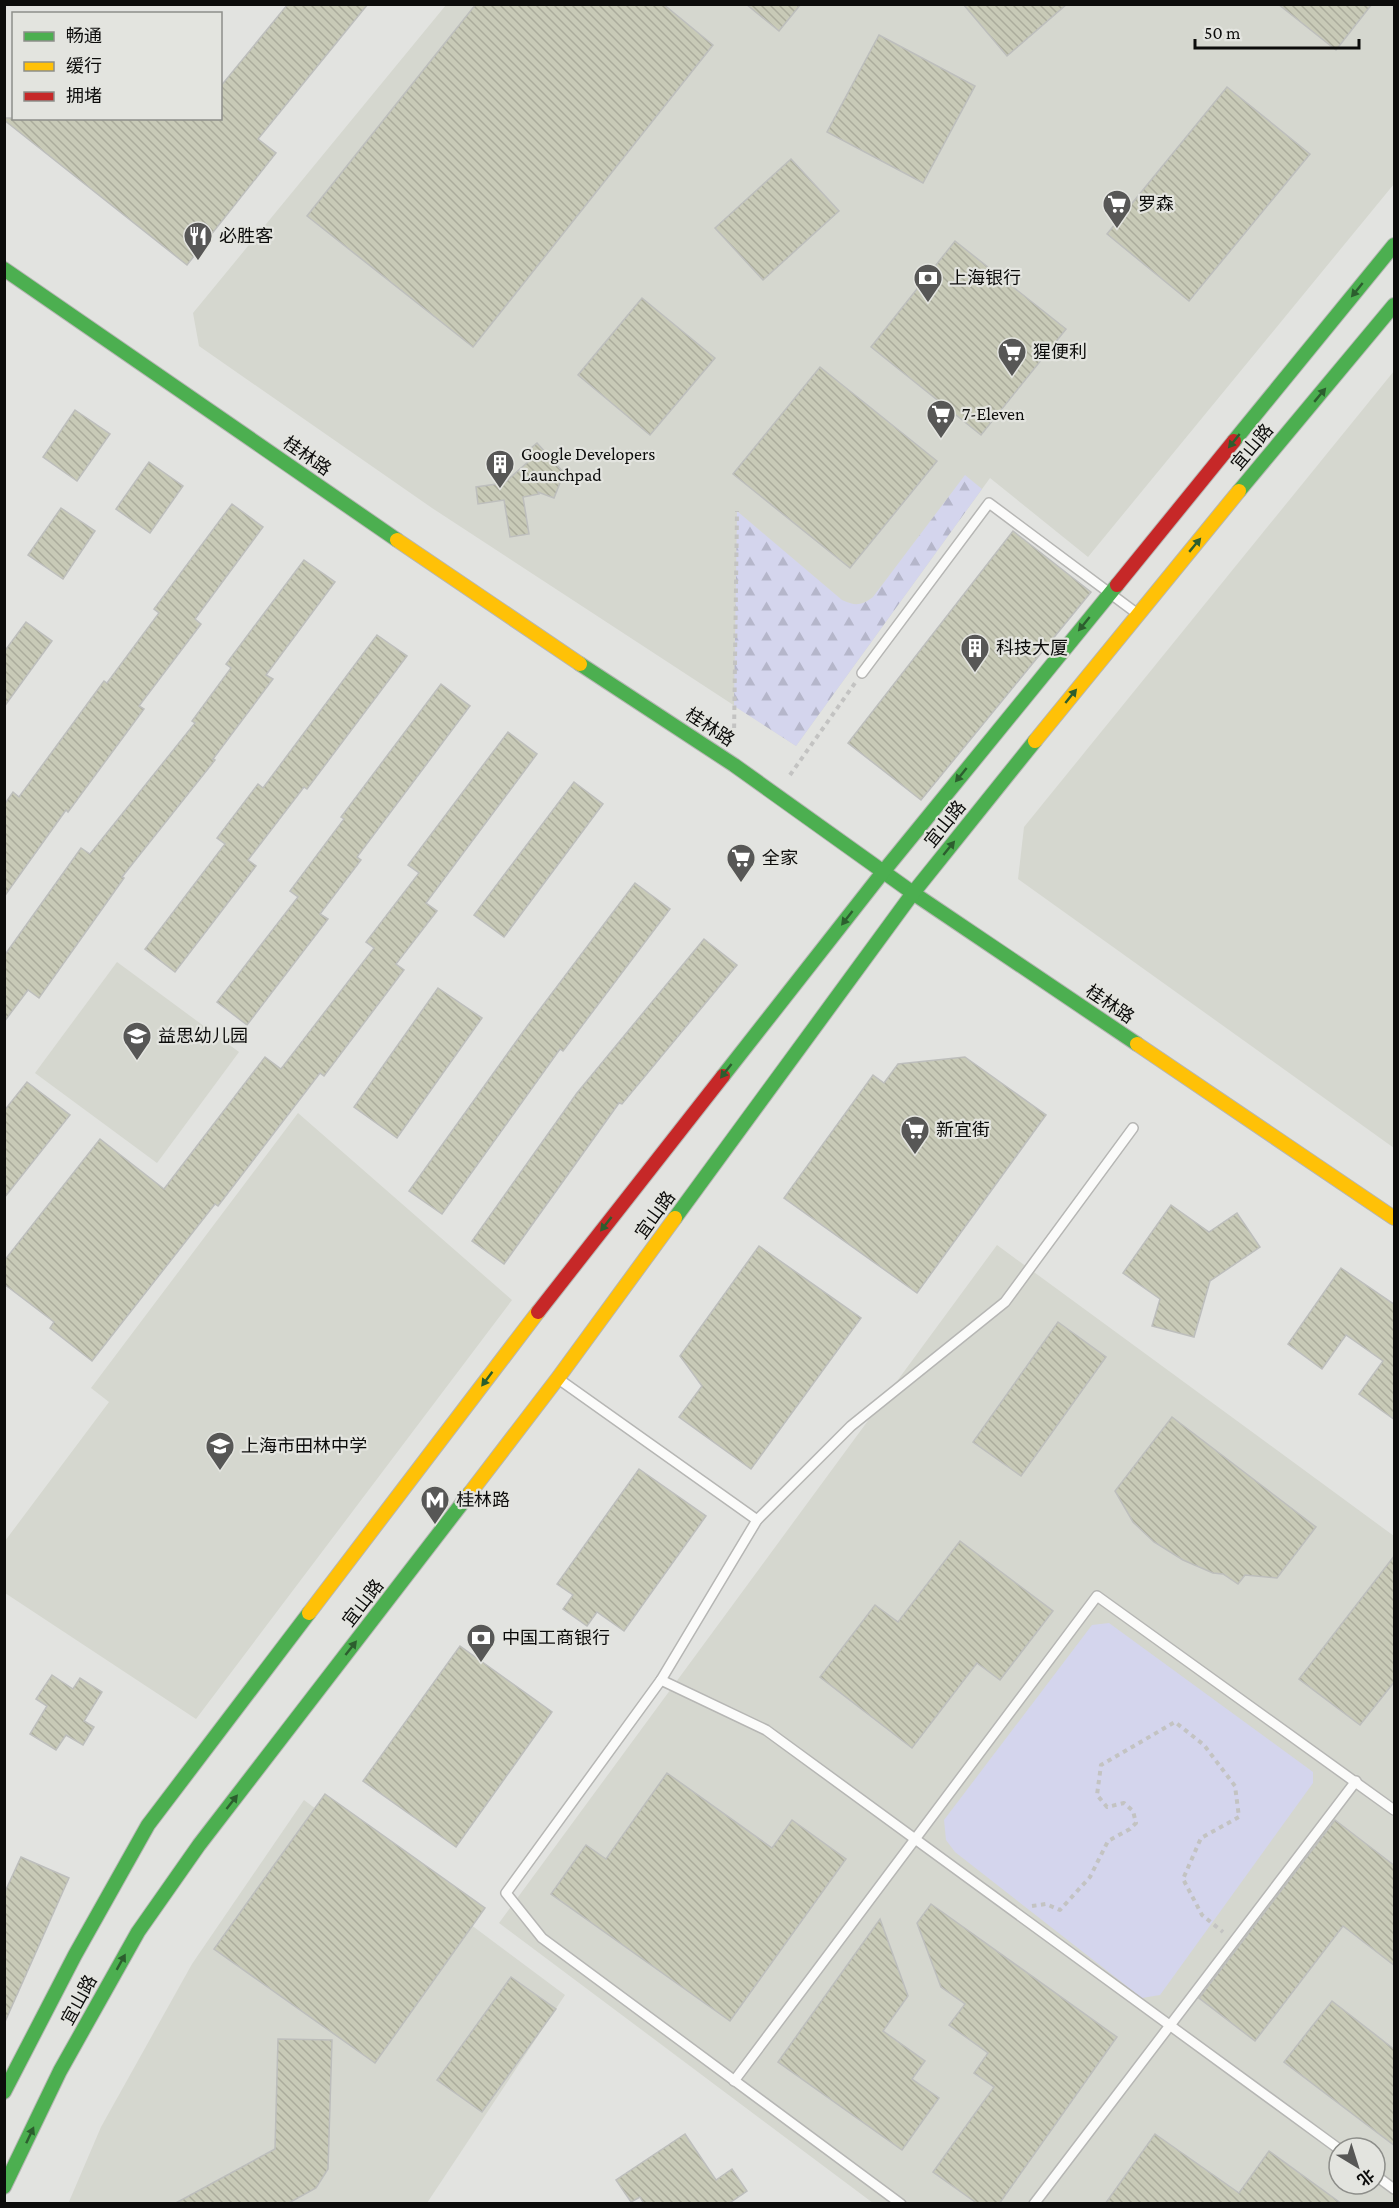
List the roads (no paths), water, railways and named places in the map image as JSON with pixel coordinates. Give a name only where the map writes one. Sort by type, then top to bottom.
[{"type":"main road","name":"宜山路","points":[[4,2092],[75,1954],[148,1825],[567,1274],[883,872],[1395,245]]},
{"type":"main road","name":"桂林路","points":[[4,269],[516,622],[734,765],[913,893],[1395,1218]]},
{"type":"main road","name":"宜山路","points":[[4,2187],[60,2071],[138,1932],[199,1845],[558,1378],[913,893],[1137,614],[1395,305]]},
{"type":"lane","points":[[862,673],[989,503],[1137,614]]},
{"type":"lane","points":[[901,2204],[542,1938],[506,1893],[661,1680],[757,1520],[851,1426],[1005,1302],[1133,1128]]},
{"type":"lane","points":[[558,1378],[757,1520]]},
{"type":"lane","points":[[734,2081],[1097,1596],[1395,1810]]},
{"type":"lane","points":[[661,1680],[766,1730],[1327,2140]]},
{"type":"lane","points":[[1034,2204],[1356,1780]]},
{"type":"place","name":"罗森","points":[[1117,230]]},
{"type":"place","name":"必胜客","points":[[198,262]]},
{"type":"place","name":"上海银行","points":[[928,304]]},
{"type":"place","name":"猩便利","points":[[1012,378]]},
{"type":"place","name":"7-Eleven","points":[[941,440]]},
{"type":"place","name":"Google Developers Launchpad","points":[[500,490]]},
{"type":"place","name":"科技大厦","points":[[975,674]]},
{"type":"place","name":"全家","points":[[741,884]]},
{"type":"place","name":"益思幼儿园","points":[[137,1062]]},
{"type":"place","name":"新宜街","points":[[915,1156]]},
{"type":"place","name":"上海市田林中学","points":[[220,1472]]},
{"type":"place","name":"桂林路","points":[[435,1526]]},
{"type":"place","name":"中国工商银行","points":[[481,1664]]}]
